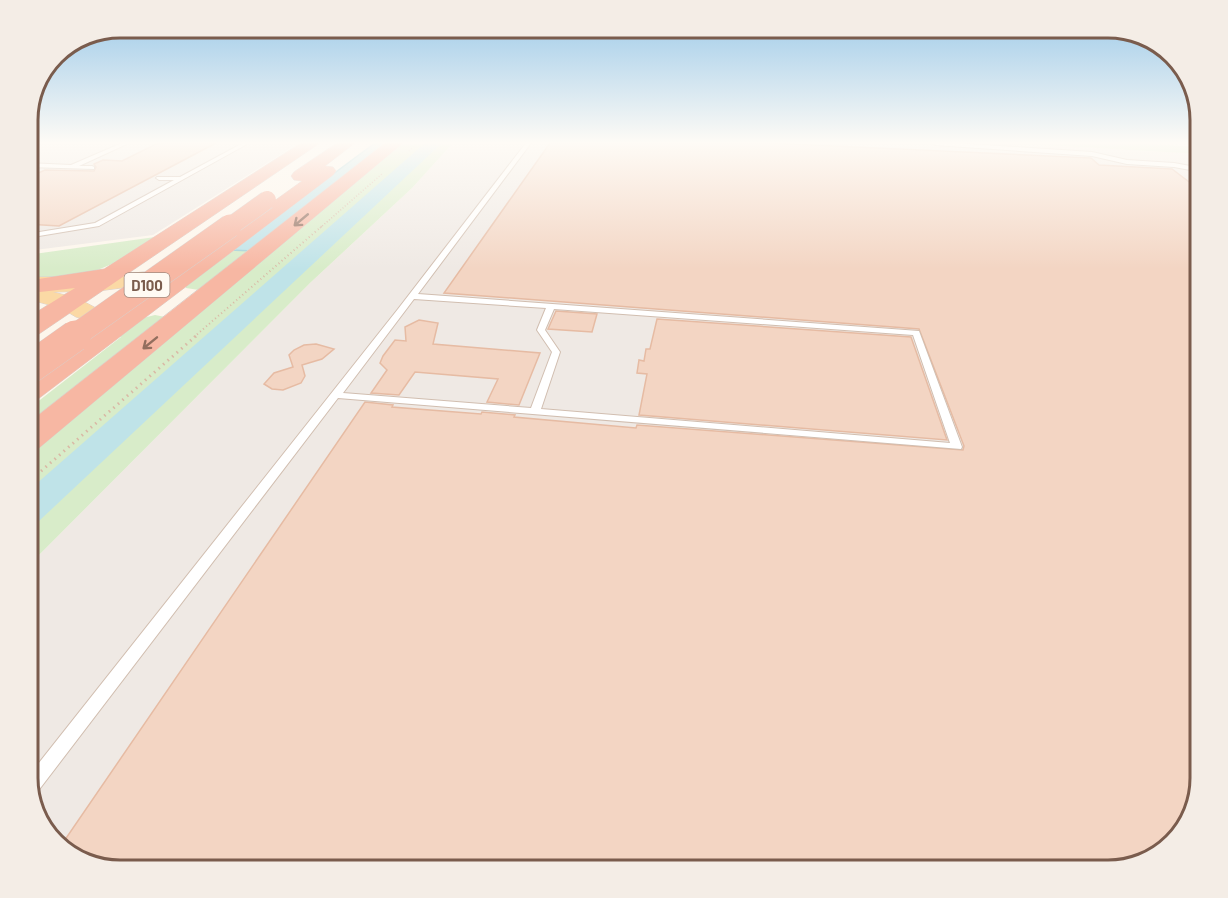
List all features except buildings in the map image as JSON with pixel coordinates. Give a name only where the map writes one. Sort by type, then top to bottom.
[{"type":"highway","points":[[38,325],[249,185]]},
{"type":"highway","name":"D100","points":[[38,361],[277,185]]},
{"type":"highway","name":"D100","points":[[38,343],[259,199],[284,185]]},
{"type":"highway","points":[[38,385],[304,185]]},
{"type":"highway","points":[[38,432],[215,291],[356,185]]},
{"type":"highway","points":[[143,254],[148,264],[160,267],[178,267],[204,262]]},
{"type":"highway","points":[[38,288],[81,280],[122,268]]},
{"type":"highway","points":[[170,287],[173,292],[184,295],[215,291]]},
{"type":"highway","points":[[139,310],[176,309],[182,313],[183,317]]},
{"type":"highway","points":[[38,331],[82,333],[89,347]]},
{"type":"main road","points":[[38,289],[147,278],[160,280],[170,287]]},
{"type":"main road","points":[[38,293],[96,315],[139,310]]},
{"type":"lane","points":[[38,235],[80,230],[97,225],[170,185]]},
{"type":"lane","points":[[38,776],[496,185]]},
{"type":"lane","points":[[335,395],[957,447],[916,333],[412,296]]},
{"type":"lane","points":[[535,412],[556,352],[541,330],[551,306]]},
{"type":"path","points":[[38,473],[362,185]]},
{"type":"shaded area","points":[[38,185],[232,185],[153,235],[38,250]]},
{"type":"shaded area","points":[[415,185],[1190,185],[1190,778],[1186,805],[1173,828],[1145,852],[1124,859],[1108,860],[120,860],[93,856],[70,843],[46,815],[40,800],[38,784],[38,556],[310,283]]},
{"type":"green space","points":[[352,185],[415,185],[310,283],[38,556],[38,445]]},
{"type":"green space","points":[[155,237],[112,264],[88,274],[38,279],[38,253]]},
{"type":"green space","points":[[231,250],[254,251],[199,290],[186,288],[186,285]]},
{"type":"green space","points":[[155,315],[165,317],[38,425],[38,401],[143,318]]},
{"type":"water","points":[[319,185],[336,185],[254,251],[231,250]]},
{"type":"waterway","points":[[38,502],[388,185]]}]
